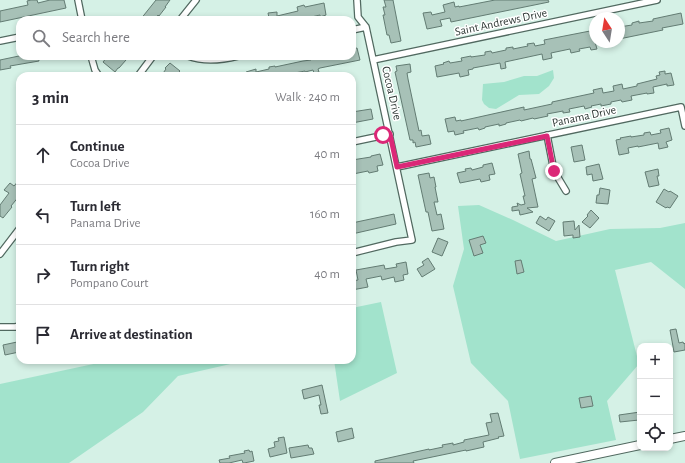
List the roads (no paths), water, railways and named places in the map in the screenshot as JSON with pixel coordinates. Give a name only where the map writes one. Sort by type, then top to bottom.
[{"type":"street","points":[[78,0],[81,16]]},
{"type":"street","points":[[183,16],[196,0]]},
{"type":"street","name":"Cocoa Drive","points":[[356,251],[412,240],[366,27],[358,17],[357,0]]},
{"type":"street","name":"Saint Andrews Drive","points":[[373,60],[657,0]]},
{"type":"street","points":[[356,29],[366,27]]},
{"type":"street","points":[[0,41],[16,38]]},
{"type":"street","points":[[93,60],[96,72]]},
{"type":"street","points":[[141,72],[150,60]]},
{"type":"street","name":"Panama Drive","points":[[397,167],[682,107],[685,126]]},
{"type":"street","points":[[356,141],[390,134]]},
{"type":"street","points":[[547,136],[554,171],[566,191]]},
{"type":"street","points":[[0,254],[16,233]]},
{"type":"street","points":[[0,327],[16,327]]},
{"type":"street","points":[[673,438],[685,436]]},
{"type":"street","points":[[555,463],[637,446]]}]
